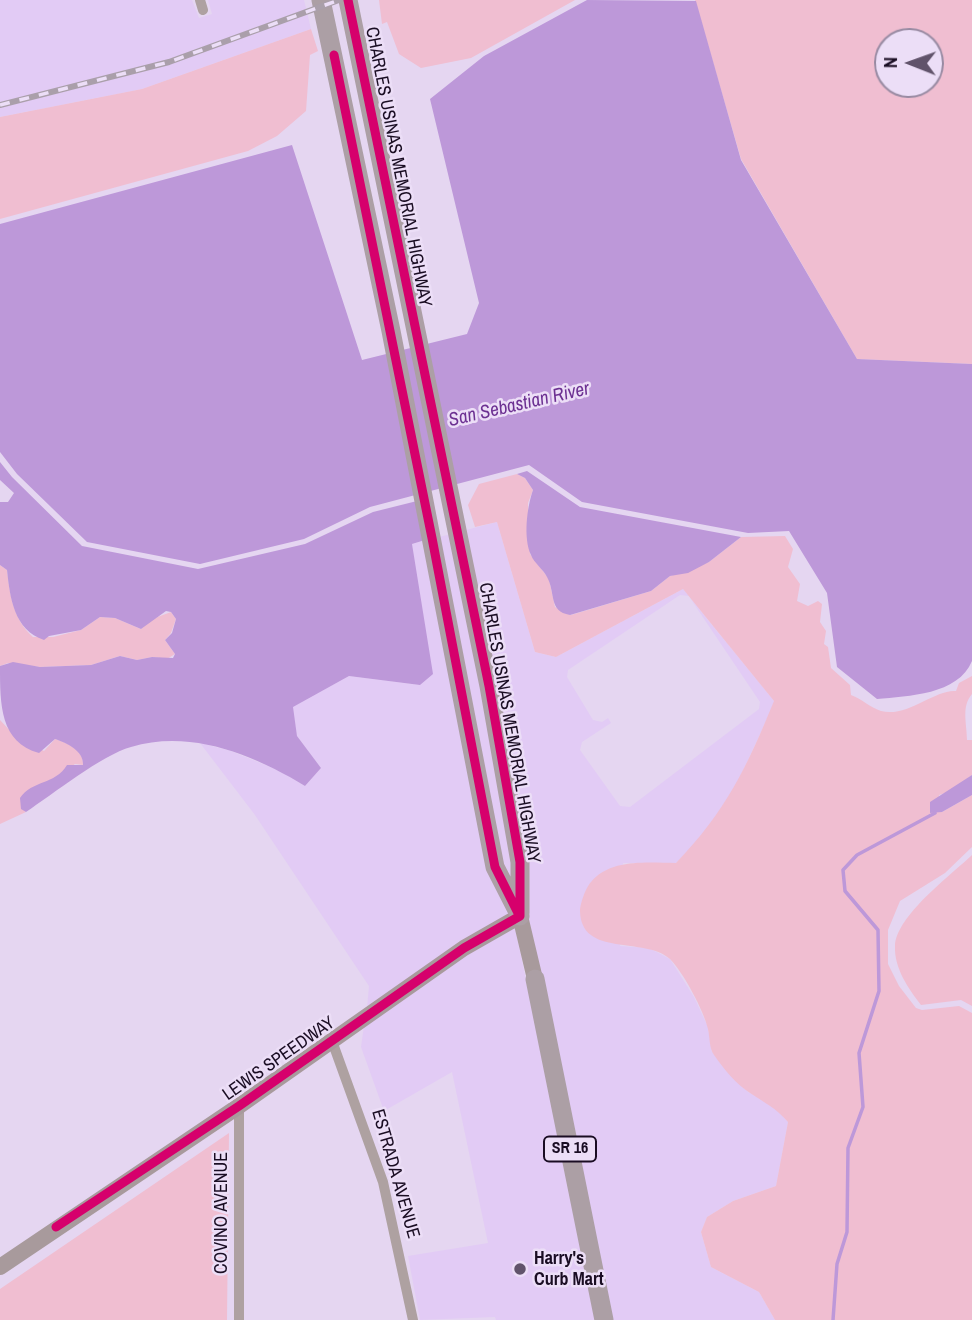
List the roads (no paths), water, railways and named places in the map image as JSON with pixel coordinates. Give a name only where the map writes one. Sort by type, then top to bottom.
[{"type":"highway","name":"CHARLES USINAS MEMORIAL HIGHWAY","points":[[321,0],[391,331],[495,867],[520,916]]},
{"type":"highway","name":"CHARLES USINAS MEMORIAL HIGHWAY","points":[[348,0],[459,534],[516,832],[520,862],[520,916]]},
{"type":"highway","name":"CHARLES USINAS MEMORIAL HIGHWAY","points":[[535,979],[604,1320]]},
{"type":"main road","name":"CHARLES USINAS MEMORIAL HIGHWAY","points":[[520,916],[535,979]]},
{"type":"main road","name":"LEWIS SPEEDWAY","points":[[0,1267],[239,1107],[464,948],[520,916]]},
{"type":"street","name":"ESTRADA AVENUE","points":[[332,1041],[383,1182],[413,1320]]},
{"type":"street","name":"COVINO AVENUE","points":[[239,1107],[239,1320]]},
{"type":"water","name":"San Sebastian River","points":[[587,0],[696,1],[741,160],[857,359],[972,364],[972,661],[956,681],[931,692],[877,699],[837,667],[827,593],[789,531],[748,533],[582,502],[529,465],[370,507],[304,539],[200,564],[87,542],[17,474],[0,452],[0,224],[292,145],[362,360],[467,334],[479,303],[430,99],[484,56]]},
{"type":"water","points":[[0,462],[82,546],[198,569],[305,544],[373,512],[417,501],[425,540],[412,544],[433,674],[420,685],[349,676],[293,707],[297,736],[321,768],[305,786],[265,764],[221,748],[199,743],[154,742],[119,751],[106,758],[26,812],[21,809],[20,798],[25,792],[56,776],[67,765],[83,765],[83,760],[74,748],[55,739],[39,753],[16,740],[2,708],[0,666],[13,662],[40,667],[91,665],[120,656],[137,660],[152,657],[173,658],[175,654],[165,640],[172,633],[176,619],[171,612],[166,611],[141,629],[115,618],[100,617],[81,630],[49,636],[44,640],[26,629],[15,612],[7,570],[0,565],[0,502],[8,502],[14,493],[0,480]]},
{"type":"water","points":[[527,471],[580,507],[741,537],[709,562],[688,573],[670,576],[651,591],[570,615],[563,613],[555,605],[550,583],[532,558],[529,548],[527,522],[533,490],[525,478],[517,474]]},
{"type":"water","points":[[972,775],[972,795],[942,812],[930,813],[930,802]]},
{"type":"waterway","points":[[833,1320],[837,1264],[847,1232],[848,1148],[863,1107],[859,1053],[879,991],[878,930],[845,891],[843,870],[857,855],[935,813]]},
{"type":"railway","points":[[0,105],[169,62],[339,0]]},
{"type":"place","name":"Harry's Curb Mart","points":[[520,1269]]}]
